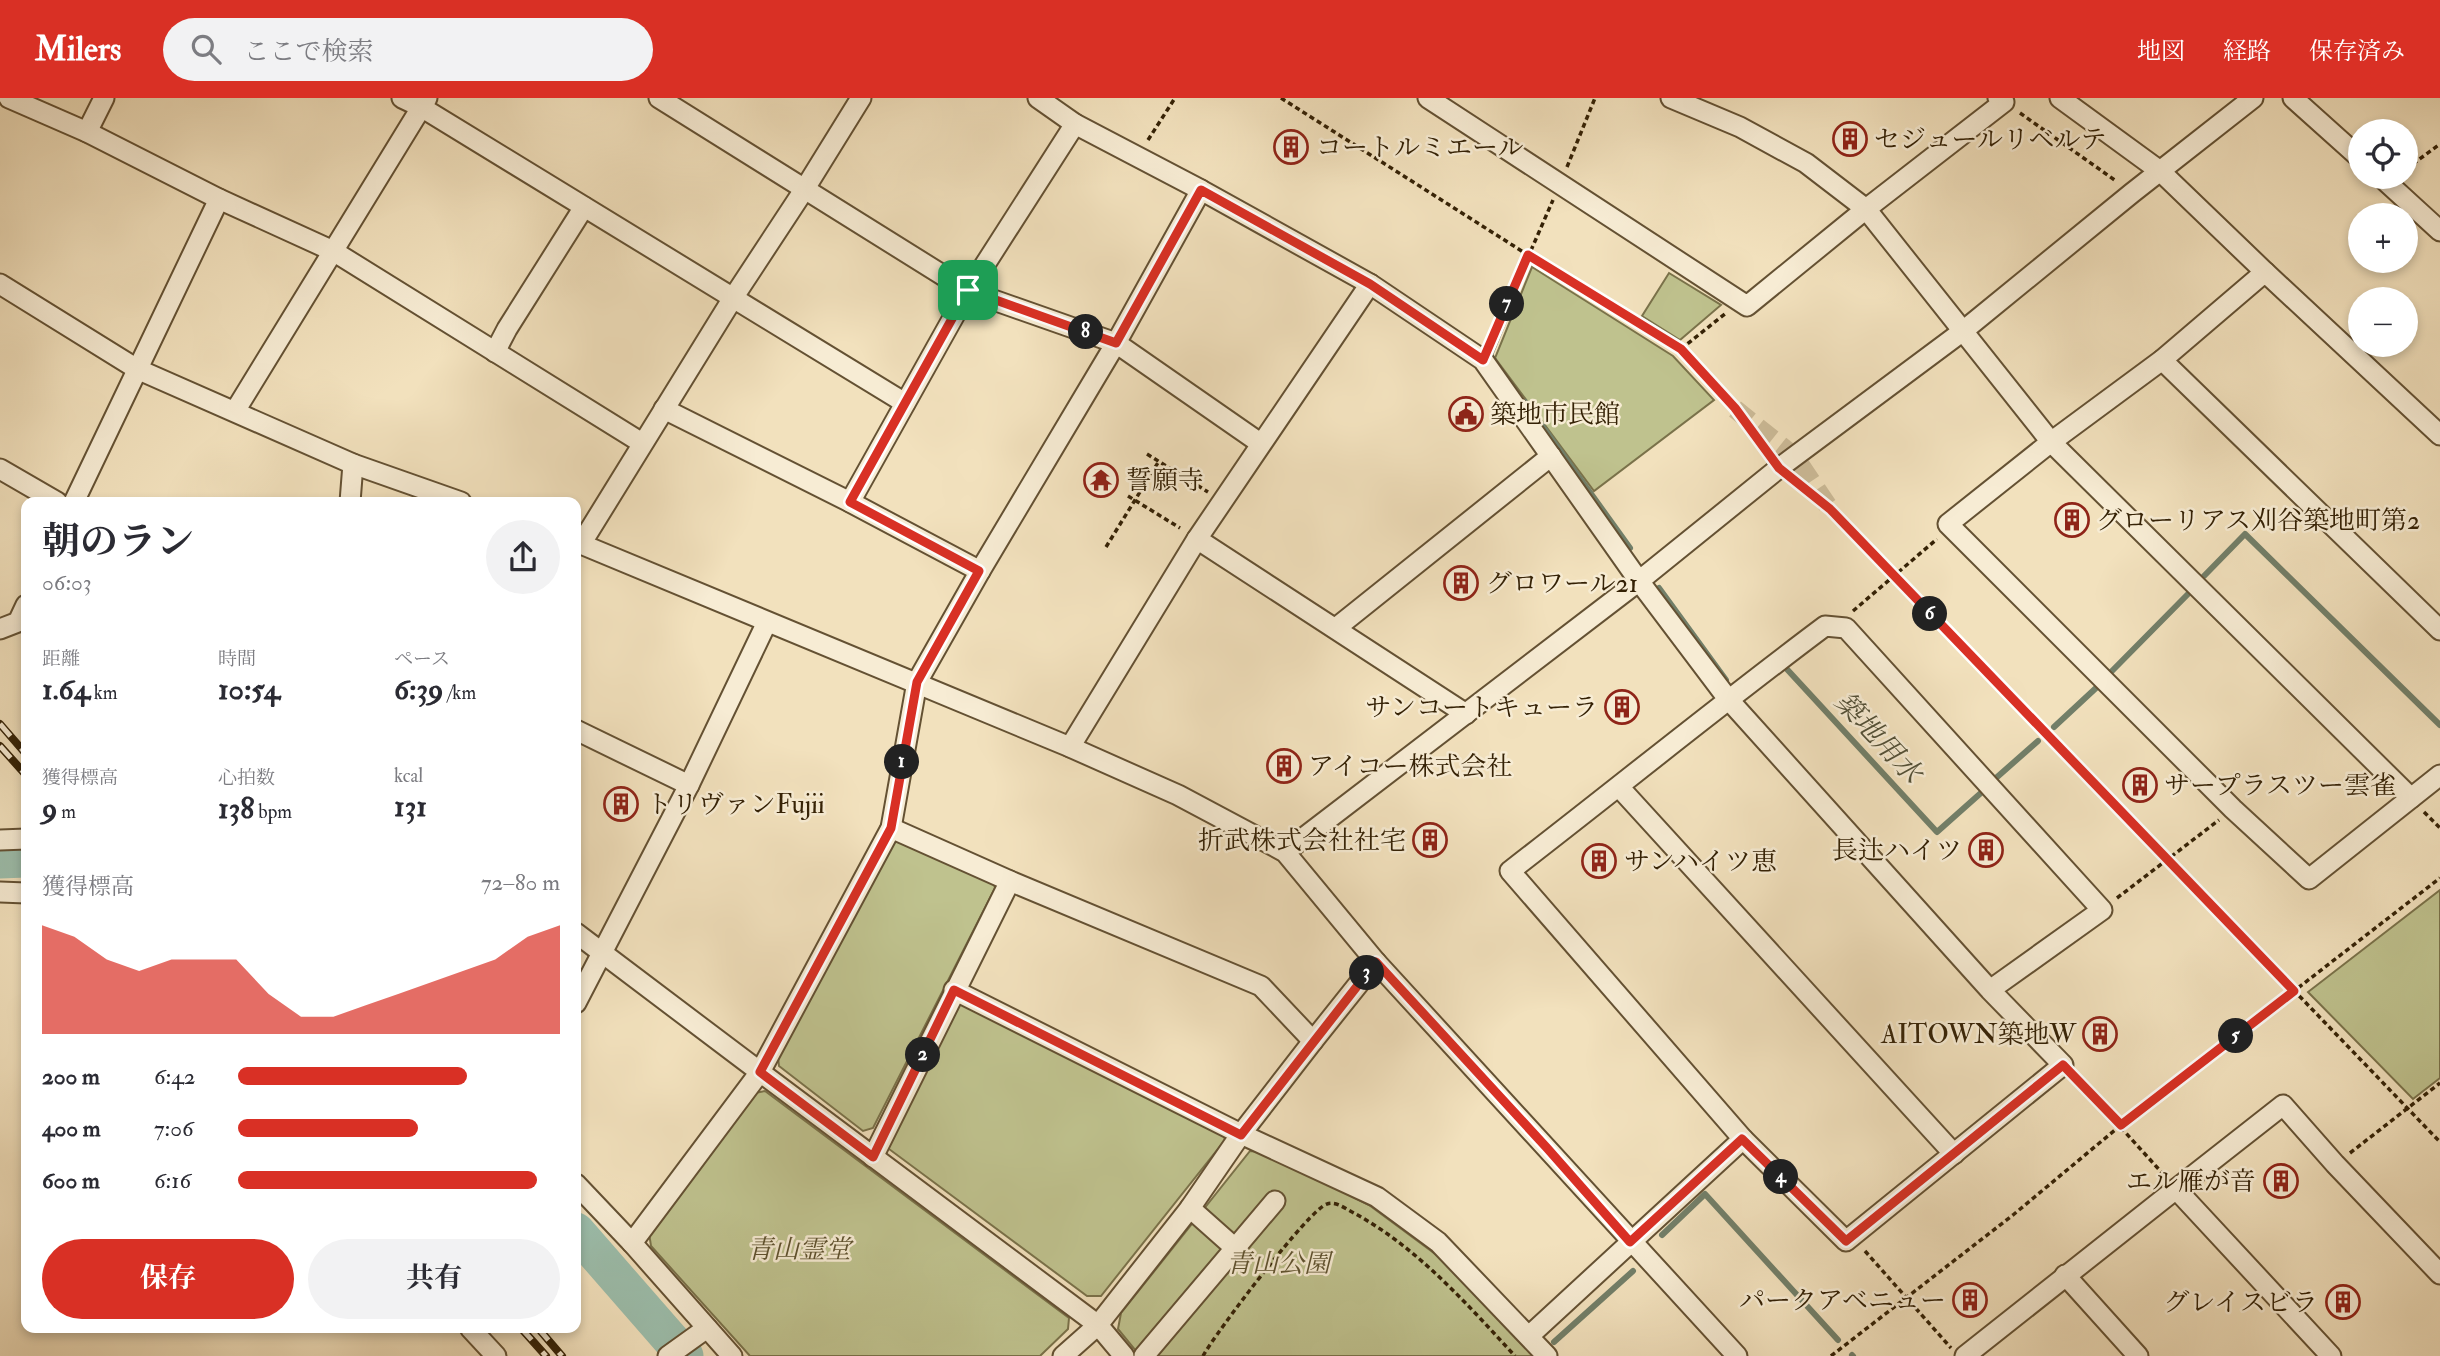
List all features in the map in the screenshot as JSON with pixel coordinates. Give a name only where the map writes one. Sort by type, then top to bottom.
[{"type":"street","points":[[9,98],[87,132],[219,199],[333,251],[642,443]]},
{"type":"street","points":[[87,132],[104,98]]},
{"type":"street","points":[[402,98],[424,103],[584,207],[905,403]]},
{"type":"street","points":[[659,98],[968,290],[1116,343],[1260,443]]},
{"type":"street","points":[[581,538],[861,98]]},
{"type":"street","points":[[1038,98],[1075,124],[1370,284],[1483,360],[1639,581],[1728,699],[1990,990],[2063,1065],[1846,1241],[1742,1139],[1510,871],[1728,699],[1825,626],[1846,628],[2102,910],[1990,990]]},
{"type":"street","points":[[1427,98],[1747,306],[2001,100]]},
{"type":"street","points":[[1671,98],[1740,127],[1806,163],[1866,209],[2051,442],[2411,798]]},
{"type":"street","points":[[2060,98],[2160,171],[2440,435]]},
{"type":"street","points":[[1285,852],[1639,581],[1779,468],[1963,331],[2253,98]]},
{"type":"street","points":[[2293,98],[2348,147]]},
{"type":"street","points":[[235,411],[424,103]]},
{"type":"street","points":[[850,502],[968,290],[1075,124]]},
{"type":"street","points":[[2394,189],[2440,231]]},
{"type":"street","points":[[632,1243],[760,1072],[891,828],[917,682],[979,571],[1116,343],[1201,190]]},
{"type":"street","points":[[76,497],[219,199]]},
{"type":"street","points":[[495,352],[584,207]]},
{"type":"street","points":[[2265,272],[2162,359],[1948,524],[2233,808],[2309,879],[2440,775]]},
{"type":"street","points":[[0,284],[137,369],[352,464],[447,497]]},
{"type":"street","points":[[1070,747],[1197,538],[1370,284]]},
{"type":"street","points":[[2162,359],[2440,630]]},
{"type":"street","points":[[664,409],[850,502],[979,571]]},
{"type":"street","points":[[1336,628],[1550,456]]},
{"type":"street","points":[[350,497],[352,464]]},
{"type":"street","points":[[0,469],[48,497]]},
{"type":"street","points":[[1197,538],[1466,714]]},
{"type":"street","points":[[581,544],[1070,747],[1178,795],[1285,852],[1376,962],[1737,1356]]},
{"type":"street","points":[[0,629],[18,622],[21,616]]},
{"type":"street","points":[[581,994],[689,785],[767,622]]},
{"type":"street","points":[[581,732],[689,785]]},
{"type":"street","points":[[1619,787],[1954,1154]]},
{"type":"street","points":[[891,828],[1261,986],[1313,1041]]},
{"type":"street","points":[[0,840],[21,839]]},
{"type":"street","points":[[873,1157],[1010,881]]},
{"type":"street","points":[[0,892],[21,892]]},
{"type":"street","points":[[581,937],[1098,1325],[1124,1356]]},
{"type":"street","points":[[1063,1356],[1098,1325],[1376,962]]},
{"type":"street","points":[[954,990],[1241,1135],[1377,1197],[1438,1242],[1547,1356]]},
{"type":"street","points":[[1965,1356],[2283,1105],[2334,1164],[2440,1274]]},
{"type":"street","points":[[1529,1336],[1742,1139]]},
{"type":"street","points":[[581,1189],[732,1356]]},
{"type":"street","points":[[2176,1189],[2331,1356]]},
{"type":"street","points":[[1144,1356],[1275,1201]]},
{"type":"street","points":[[1190,1208],[1235,1248]]},
{"type":"street","points":[[2065,1275],[2138,1356]]},
{"type":"street","points":[[668,1356],[707,1328]]},
{"type":"street","points":[[475,1333],[496,1356]]},
{"type":"path","points":[[1138,157],[1175,98]]},
{"type":"path","points":[[1281,98],[1681,349],[1735,408],[1779,468],[1830,509],[2440,1142]]},
{"type":"path","points":[[1293,105],[1297,98]]},
{"type":"path","points":[[2001,100],[2132,193]]},
{"type":"path","points":[[2418,160],[2440,144]]},
{"type":"path","points":[[1483,360],[1528,255]]},
{"type":"path","points":[[1681,349],[1741,302]]},
{"type":"path","points":[[1147,454],[1222,501]]},
{"type":"path","points":[[1106,547],[1159,461]]},
{"type":"path","points":[[1128,496],[1197,538]]},
{"type":"path","points":[[1835,626],[1951,527]]},
{"type":"path","points":[[2102,910],[2233,808]]},
{"type":"path","points":[[1831,1356],[2013,1215],[2121,1125],[2440,878]]},
{"type":"path","points":[[2063,1065],[2121,1125],[2176,1189]]},
{"type":"path","points":[[2334,1164],[2440,1083]]},
{"type":"path","points":[[1203,1356],[1285,1246],[1319,1208],[1328,1203],[1337,1204],[1363,1218],[1400,1243],[1436,1273],[1515,1356]]},
{"type":"path","points":[[1852,1236],[1958,1356]]},
{"type":"green space","points":[[1532,267],[1673,356],[1714,400],[1594,491],[1495,358]]},
{"type":"green space","points":[[1669,273],[1721,305],[1680,340],[1642,316]]},
{"type":"green space","points":[[899,839],[993,880],[995,888],[873,1128],[863,1131],[779,1066],[778,1057],[889,843]]},
{"type":"green space","points":[[2440,890],[2440,1078],[2413,1099],[2308,992]]},
{"type":"green space","points":[[963,1003],[1223,1132],[1225,1140],[1101,1296],[1087,1296],[889,1149],[887,1142],[953,1008]]},
{"type":"green space","name":"青山霊堂","points":[[765,1091],[1069,1318],[1068,1329],[1040,1356],[750,1356],[651,1246],[649,1233],[755,1093]]},
{"type":"green space","name":"青山公園","points":[[1250,1151],[1265,1152],[1369,1205],[1446,1262],[1535,1356],[1140,1356],[1118,1329],[1121,1313]]},
{"type":"waterway","name":"築地用水","points":[[1494,360],[1490,355],[1527,265]]},
{"type":"waterway","name":"築地用水","points":[[1525,402],[1630,548]]},
{"type":"waterway","name":"築地用水","points":[[2204,576],[2245,534],[2440,725]]},
{"type":"waterway","name":"築地用水","points":[[1659,588],[1726,680]]},
{"type":"waterway","name":"築地用水","points":[[2110,673],[2190,592]]},
{"type":"waterway","name":"築地用水","points":[[1781,669],[1784,666],[1937,832],[1982,792]]},
{"type":"waterway","name":"築地用水","points":[[2054,727],[2096,688]]},
{"type":"waterway","name":"築地用水","points":[[1996,778],[2038,741]]},
{"type":"waterway","points":[[0,860],[21,859]]},
{"type":"waterway","points":[[1662,1235],[1705,1194],[1838,1340]]},
{"type":"waterway","points":[[581,1237],[685,1356]]},
{"type":"waterway","points":[[1554,1342],[1633,1271]]},
{"type":"tunnel","points":[[1735,409],[1795,457],[1830,509]]},
{"type":"railway","points":[[0,724],[21,748]]},
{"type":"railway","points":[[0,746],[21,769]]},
{"type":"railway","points":[[525,1333],[546,1356]]},
{"type":"railway","points":[[542,1333],[562,1356]]},
{"type":"place","name":"セジュールリベルテ","points":[[1850,139]]},
{"type":"place","name":"コートルミエール","points":[[1291,147]]},
{"type":"place","name":"築地市民館","points":[[1466,414]]},
{"type":"place","name":"誓願寺","points":[[1101,480]]},
{"type":"place","name":"グローリアス刈谷築地町第2","points":[[2072,520]]},
{"type":"place","name":"グロワール21","points":[[1461,583]]},
{"type":"place","name":"サンコートキューラ","points":[[1622,707]]},
{"type":"place","name":"アイコー株式会社","points":[[1284,766]]},
{"type":"place","name":"サープラスツー雲雀","points":[[2140,785]]},
{"type":"place","name":"トリヴァンFujii","points":[[621,804]]},
{"type":"place","name":"折武株式会社社宅","points":[[1430,840]]},
{"type":"place","name":"長辻ハイツ","points":[[1986,850]]},
{"type":"place","name":"サンハイツ恵","points":[[1599,861]]},
{"type":"place","name":"AITOWN築地W","points":[[2100,1034]]},
{"type":"place","name":"エル雁が音","points":[[2281,1181]]},
{"type":"place","name":"パークアベニュー","points":[[1970,1300]]},
{"type":"place","name":"グレイスビラ","points":[[2343,1302]]},
{"type":"route","points":[[1201,190],[1370,284],[1483,360],[1528,255],[1681,349],[1735,408],[1779,468],[1830,509],[2294,991],[2121,1125],[2063,1065],[1846,1241],[1742,1139],[1630,1242],[1376,962],[1241,1135],[954,990],[873,1157],[760,1072],[891,828],[917,682],[979,571],[850,502],[968,290],[1116,343],[1201,190]]}]
